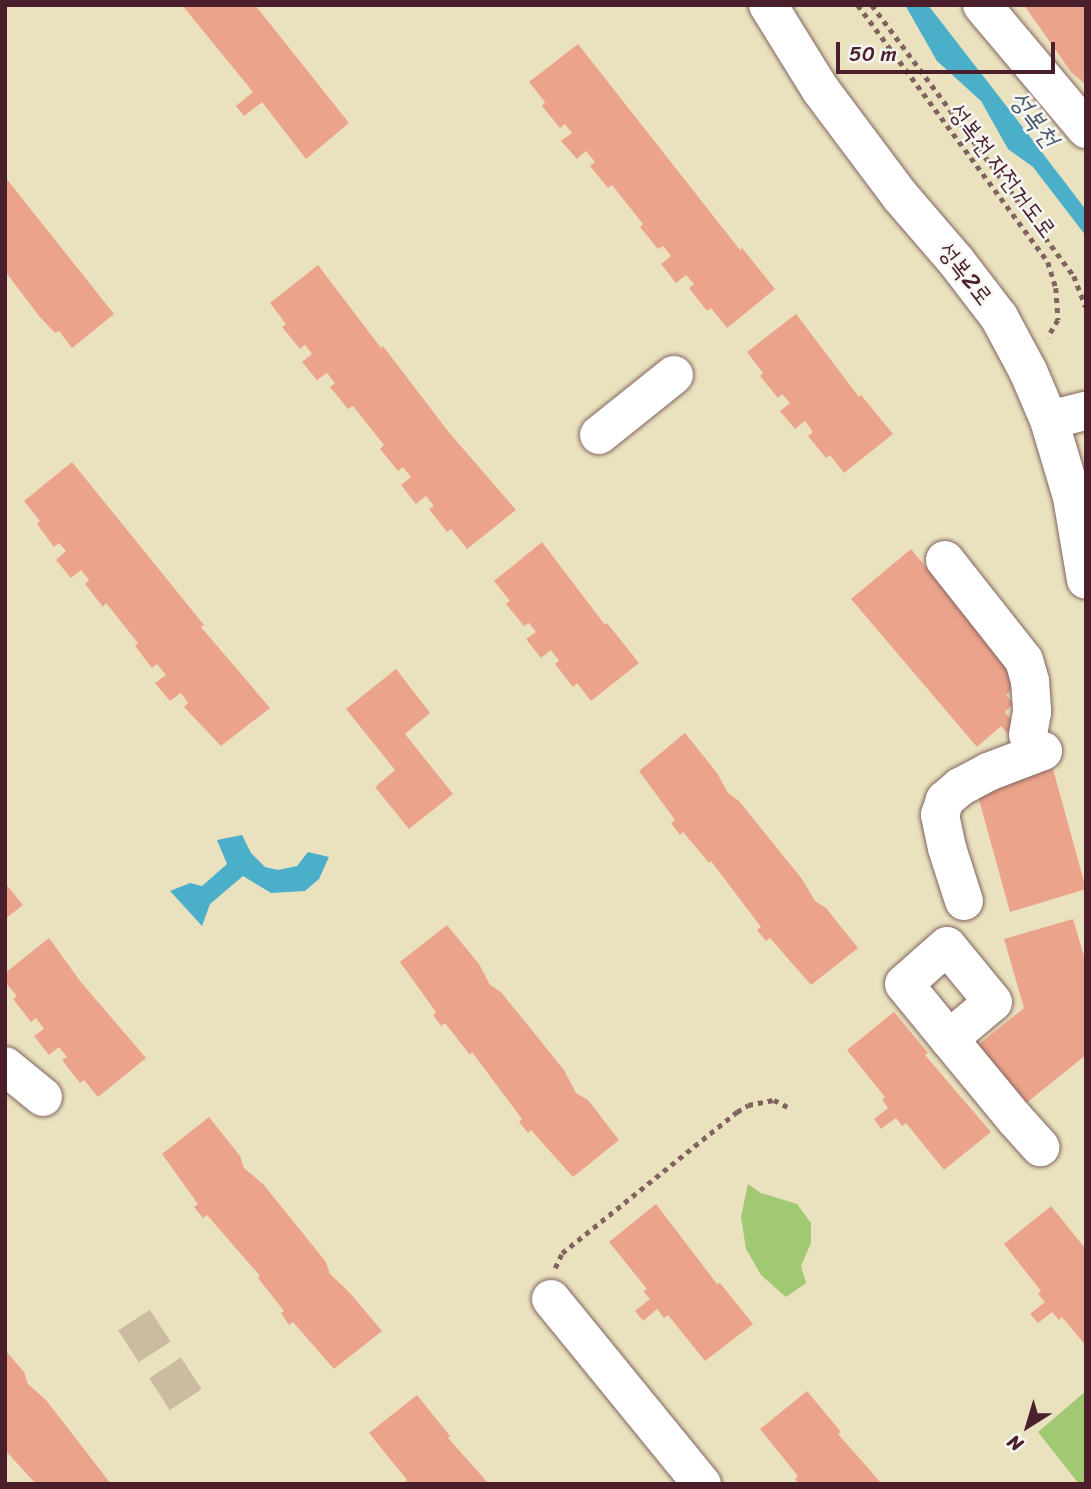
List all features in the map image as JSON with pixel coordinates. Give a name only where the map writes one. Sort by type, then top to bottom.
[{"type":"street","name":"성복2로","points":[[768,5],[828,99],[900,196],[956,261],[999,317],[1028,371],[1049,420],[1072,497],[1086,580]]},
{"type":"street","points":[[982,5],[1086,129]]},
{"type":"street","points":[[599,435],[674,375]]},
{"type":"street","points":[[1049,420],[1086,411]]},
{"type":"street","points":[[945,560],[1024,660],[1030,681],[1036,743],[960,787],[945,800],[940,815],[947,848],[964,901]]},
{"type":"street","points":[[948,1039],[1040,1147]]},
{"type":"street","points":[[5,1066],[43,1097]]},
{"type":"street","points":[[551,1299],[702,1484]]},
{"type":"path","name":"성복천 자전거도로","points":[[858,5],[1048,262],[1056,288],[1058,320],[1028,371]]},
{"type":"path","points":[[872,5],[1074,276],[1086,307]]},
{"type":"path","points":[[551,1299],[549,1286],[562,1252],[737,1112],[748,1105],[775,1100],[792,1109]]},
{"type":"green space","points":[[748,1184],[761,1193],[797,1204],[811,1223],[811,1243],[801,1266],[806,1283],[786,1297],[761,1275],[746,1249],[741,1217]]},
{"type":"green space","points":[[1086,1391],[1086,1484],[1079,1484],[1038,1432]]},
{"type":"water","points":[[905,5],[928,5],[1086,210],[1086,236],[1033,167],[1008,149],[981,101],[937,61]]},
{"type":"water","points":[[242,835],[251,853],[265,867],[278,870],[297,866],[308,852],[329,857],[319,879],[305,891],[271,893],[243,876],[210,904],[202,926],[170,891],[190,883],[202,886],[227,864],[217,840]]},
{"type":"building","points":[[182,5],[255,5],[349,123],[306,159],[262,102],[244,116],[236,106],[253,92]]},
{"type":"building","points":[[1024,5],[1086,5],[1086,85],[1071,72]]},
{"type":"building","points":[[578,44],[740,250],[742,248],[775,289],[727,328],[711,308],[707,311],[689,288],[694,284],[686,275],[676,283],[661,264],[671,256],[663,246],[658,249],[640,227],[643,224],[612,185],[608,188],[590,166],[595,162],[586,151],[577,159],[561,141],[572,133],[565,124],[560,128],[542,106],[545,102],[529,82]]},
{"type":"building","points":[[5,177],[114,314],[72,348],[59,331],[55,333],[39,316],[5,271]]},
{"type":"building","points":[[318,265],[447,430],[516,510],[467,549],[451,529],[447,532],[429,509],[434,506],[426,496],[416,504],[401,485],[411,477],[403,467],[398,471],[380,449],[384,445],[353,406],[348,409],[330,387],[335,383],[327,373],[317,380],[302,362],[312,354],[305,345],[300,349],[282,327],[286,324],[270,303]]},
{"type":"building","points":[[796,314],[859,397],[861,395],[893,434],[844,473],[830,455],[826,458],[808,436],[813,432],[805,421],[795,429],[780,411],[790,403],[782,394],[778,398],[760,376],[763,373],[747,352]]},
{"type":"building","points":[[72,462],[204,625],[201,627],[270,708],[221,746],[184,707],[188,703],[181,693],[170,701],[155,683],[166,675],[157,664],[152,668],[135,646],[138,643],[106,603],[103,607],[85,584],[89,580],[81,570],[71,578],[56,560],[66,551],[59,543],[54,547],[37,524],[40,521],[24,501]]},
{"type":"building","points":[[542,542],[605,625],[607,623],[639,663],[591,701],[577,683],[573,687],[555,664],[559,661],[551,650],[541,658],[526,639],[536,632],[529,623],[524,626],[506,604],[510,601],[494,581]]},
{"type":"building","points":[[911,549],[1021,681],[1006,695],[1013,704],[1005,712],[1016,726],[1007,733],[1001,726],[977,747],[851,599]]},
{"type":"building","points":[[396,669],[430,713],[405,734],[453,794],[409,829],[375,787],[395,770],[346,709]]},
{"type":"building","points":[[685,733],[717,773],[728,793],[739,801],[802,879],[815,901],[826,908],[858,948],[811,985],[770,938],[766,941],[757,930],[761,927],[711,861],[709,863],[683,832],[680,835],[671,823],[675,820],[639,771]]},
{"type":"building","points":[[1053,769],[1086,889],[1010,912],[978,796],[1014,778]]},
{"type":"building","points":[[5,883],[23,905],[5,919]]},
{"type":"building","points":[[1073,919],[1086,963],[1086,1055],[1025,1104],[978,1045],[1024,1008],[1004,939]]},
{"type":"building","points":[[447,925],[479,964],[490,985],[501,992],[564,1070],[576,1093],[588,1100],[619,1140],[573,1177],[531,1130],[528,1133],[519,1122],[522,1119],[472,1052],[470,1055],[445,1023],[441,1026],[433,1015],[436,1012],[400,962]]},
{"type":"building","points":[[49,938],[80,981],[146,1058],[98,1097],[84,1080],[80,1083],[62,1060],[67,1057],[59,1047],[49,1055],[34,1036],[44,1029],[36,1018],[31,1022],[13,999],[17,996],[5,982],[5,973]]},
{"type":"building","points":[[894,1012],[928,1053],[925,1055],[991,1132],[944,1170],[906,1123],[902,1126],[896,1118],[881,1129],[874,1119],[888,1108],[882,1100],[885,1097],[847,1050]]},
{"type":"building","points":[[209,1117],[240,1156],[244,1168],[263,1184],[326,1262],[330,1274],[382,1331],[334,1369],[293,1322],[289,1325],[281,1313],[284,1311],[258,1278],[260,1276],[207,1215],[203,1218],[194,1207],[198,1204],[162,1154]]},
{"type":"building","points":[[656,1204],[717,1284],[720,1283],[753,1324],[705,1361],[668,1315],[664,1318],[657,1309],[643,1321],[635,1311],[650,1299],[643,1291],[647,1289],[609,1242]]},
{"type":"building","points":[[1051,1206],[1084,1247],[1086,1346],[1062,1317],[1059,1320],[1052,1312],[1038,1323],[1030,1314],[1045,1302],[1038,1294],[1041,1291],[1004,1244]]},
{"type":"building","points":[[5,1350],[24,1372],[28,1384],[46,1400],[111,1484],[36,1484],[5,1450]]},
{"type":"building","points":[[807,1391],[841,1432],[838,1434],[882,1484],[799,1484],[795,1479],[798,1476],[760,1429]]},
{"type":"building","points":[[417,1395],[450,1436],[448,1438],[489,1484],[403,1484],[407,1480],[369,1433]]},
{"type":"tunnel","points":[[134,1320],[188,1403]]},
{"type":"water label","name":"성복천","points":[[1034,119]]}]
